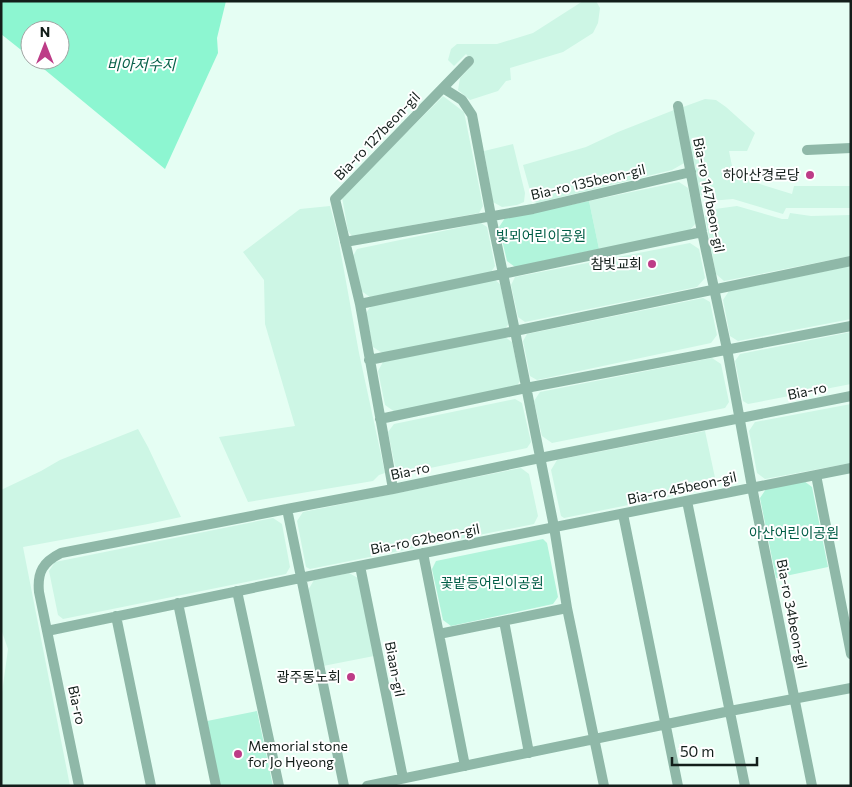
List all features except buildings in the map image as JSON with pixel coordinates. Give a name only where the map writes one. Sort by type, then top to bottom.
[{"type":"street","name":"Bia-ro 127beon-gil","points":[[393,489],[360,304],[336,199],[470,60]]},
{"type":"street","points":[[443,88],[462,100],[472,115],[604,786]]},
{"type":"street","name":"Bia-ro 147beon-gil","points":[[678,106],[740,419]]},
{"type":"street","points":[[807,150],[851,148]]},
{"type":"street","name":"Bia-ro 135beon-gil","points":[[491,216],[533,209],[691,172]]},
{"type":"street","points":[[345,242],[491,216]]},
{"type":"street","points":[[360,304],[702,232]]},
{"type":"street","points":[[369,360],[851,261]]},
{"type":"street","points":[[380,418],[851,326]]},
{"type":"street","name":"Bia-ro","points":[[80,786],[39,592],[38,582],[40,573],[52,557],[61,553],[393,489],[851,396]]},
{"type":"street","name":"Bia-ro 34beon-gil","points":[[740,419],[752,488],[812,786]]},
{"type":"street","points":[[851,468],[816,475],[851,654]]},
{"type":"street","name":"Bia-ro 45beon-gil","points":[[554,527],[816,475]]},
{"type":"street","points":[[687,500],[745,786]]},
{"type":"street","points":[[287,509],[344,786]]},
{"type":"street","points":[[623,514],[678,786]]},
{"type":"street","name":"Bia-ro 62beon-gil","points":[[301,578],[554,527]]},
{"type":"street","points":[[423,553],[465,766]]},
{"type":"street","name":"Biaan-gil","points":[[360,566],[403,778]]},
{"type":"street","points":[[47,630],[301,578]]},
{"type":"street","points":[[237,591],[279,786]]},
{"type":"street","points":[[178,603],[216,786]]},
{"type":"street","points":[[439,634],[568,608]]},
{"type":"street","points":[[116,616],[151,786]]},
{"type":"street","points":[[504,621],[528,753]]},
{"type":"street","points":[[367,786],[851,688]]},
{"type":"shaded area","points":[[583,1],[596,1],[600,8],[598,23],[593,33],[563,52],[510,68],[511,80],[506,81],[498,91],[470,100],[458,90],[460,78],[474,63],[466,54],[454,66],[448,60],[451,49],[457,44],[497,44],[533,33]]},
{"type":"shaded area","points":[[443,96],[464,112],[483,206],[479,213],[352,236],[348,231],[342,197]]},
{"type":"shaded area","points":[[705,99],[716,100],[755,133],[747,151],[729,151],[734,176],[792,194],[794,186],[851,186],[851,208],[786,208],[783,214],[733,199],[710,201],[699,194],[683,107]]},
{"type":"shaded area","points":[[674,110],[686,162],[672,170],[537,203],[533,201],[523,165],[586,147]]},
{"type":"shaded area","points":[[513,144],[525,193],[524,202],[502,207],[493,202],[484,151]]},
{"type":"shaded area","points":[[679,182],[688,188],[696,223],[689,231],[599,249],[589,201]]},
{"type":"shaded area","points":[[330,206],[337,232],[359,353],[385,473],[379,475],[373,481],[248,502],[219,437],[295,426],[265,324],[264,280],[243,252],[300,209]]},
{"type":"shaded area","points":[[737,206],[782,219],[788,219],[790,213],[811,216],[851,215],[851,256],[724,281],[716,274],[705,217],[708,210]]},
{"type":"shaded area","points":[[481,223],[487,227],[495,266],[491,272],[370,297],[360,290],[353,256],[357,249]]},
{"type":"shaded area","points":[[690,243],[699,249],[705,278],[697,287],[525,322],[518,317],[511,285],[515,277]]},
{"type":"shaded area","points":[[851,266],[851,319],[738,341],[730,336],[723,300],[729,291]]},
{"type":"shaded area","points":[[495,280],[500,284],[509,323],[505,329],[384,354],[373,347],[366,313],[371,306]]},
{"type":"shaded area","points":[[703,298],[710,302],[717,335],[711,343],[537,380],[530,376],[523,341],[527,334]]},
{"type":"shaded area","points":[[851,332],[851,384],[748,404],[743,401],[735,361],[740,354]]},
{"type":"shaded area","points":[[505,337],[512,342],[520,381],[516,387],[395,412],[385,405],[378,371],[383,362]]},
{"type":"shaded area","points":[[712,358],[721,364],[729,402],[725,408],[552,443],[542,436],[534,401],[540,392]]},
{"type":"shaded area","points":[[515,399],[522,403],[531,442],[527,448],[406,473],[395,466],[388,432],[394,424]]},
{"type":"shaded area","points":[[851,404],[851,463],[765,479],[757,473],[749,431],[755,422]]},
{"type":"shaded area","points":[[138,429],[181,517],[23,547],[70,786],[1,786],[1,700],[8,649],[1,629],[1,490],[60,460]]},
{"type":"shaded area","points":[[705,431],[717,487],[564,518],[561,516],[551,470],[557,460]]},
{"type":"shaded area","points":[[521,468],[529,474],[538,516],[534,524],[310,569],[306,567],[297,521],[303,512]]},
{"type":"shaded area","points":[[273,518],[282,524],[290,567],[286,574],[63,619],[58,615],[49,571],[55,562]]},
{"type":"shaded area","points":[[349,573],[358,578],[374,656],[323,666],[307,592],[314,580]]},
{"type":"green space","name":"빛뫼어린이공원","points":[[589,201],[599,249],[515,267],[507,261],[499,227],[505,218]]},
{"type":"green space","name":"아산어린이공원","points":[[804,481],[812,487],[828,567],[776,578],[760,498],[766,489]]},
{"type":"green space","name":"꽃밭등어린이공원","points":[[543,539],[547,543],[558,597],[553,604],[451,626],[443,620],[432,569],[436,561]]},
{"type":"green space","points":[[257,711],[273,786],[220,786],[207,721]]},
{"type":"water","name":"비아저수지","points":[[1,1],[226,1],[217,38],[218,53],[165,169],[45,70],[70,70],[70,20],[20,20],[20,49],[1,34]]},
{"type":"place","name":"하아산경로당","points":[[810,175]]},
{"type":"place","name":"참빛교회","points":[[652,264]]},
{"type":"place","name":"광주동노회","points":[[351,677]]},
{"type":"place","name":"Memorial stone for Jo Hyeong","points":[[238,754]]}]
